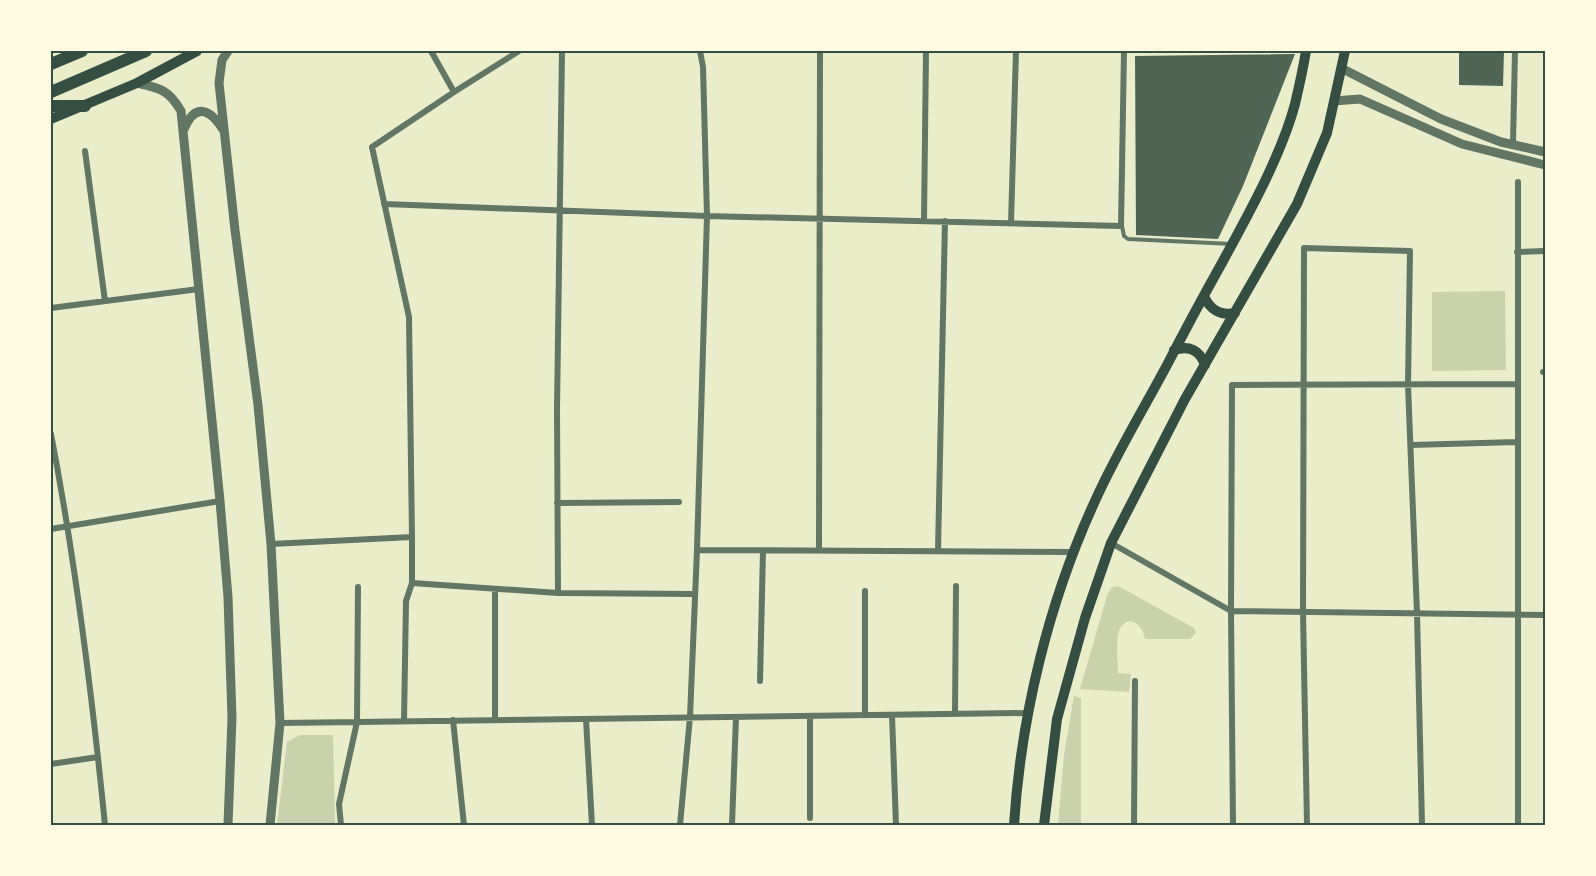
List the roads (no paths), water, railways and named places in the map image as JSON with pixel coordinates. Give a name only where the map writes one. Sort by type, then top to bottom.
[{"type":"main road","points":[[51,64],[82,51]]},
{"type":"main road","points":[[51,92],[146,51]]},
{"type":"main road","points":[[51,119],[137,83],[197,51]]},
{"type":"main road","points":[[1014,825],[1028,713],[1054,610],[1075,552],[1095,501],[1232,244],[1277,150],[1294,106],[1306,51]]},
{"type":"main road","points":[[1044,825],[1057,719],[1085,618],[1111,543],[1205,365],[1298,204],[1327,133],[1345,51]]},
{"type":"main road","points":[[51,106],[85,106]]},
{"type":"main road","points":[[1204,296],[1215,310],[1225,314],[1235,312]]},
{"type":"main road","points":[[1174,350],[1184,347],[1194,350],[1203,359],[1205,365]]},
{"type":"street","points":[[228,51],[222,60],[219,83],[258,405],[271,544],[280,723],[270,825]]},
{"type":"street","points":[[430,51],[454,92]]},
{"type":"street","points":[[404,721],[406,601],[412,583],[409,317],[372,147],[519,51]]},
{"type":"street","points":[[558,593],[558,210],[562,51]]},
{"type":"street","points":[[680,825],[690,717],[706,216],[703,67],[700,51]]},
{"type":"street","points":[[819,550],[820,51]]},
{"type":"street","points":[[924,221],[926,51]]},
{"type":"street","points":[[1011,223],[1016,51]]},
{"type":"street","points":[[384,204],[706,216],[1121,226],[1124,51]]},
{"type":"street","points":[[1513,144],[1515,51]]},
{"type":"street","points":[[1341,68],[1441,119],[1513,144],[1545,152]]},
{"type":"street","points":[[137,83],[160,88],[173,96],[181,111],[228,597],[232,718],[228,825]]},
{"type":"street","points":[[1334,101],[1360,99],[1461,144],[1545,165]]},
{"type":"street","points":[[183,130],[190,117],[195,112],[201,111],[216,118],[225,133]]},
{"type":"street","points":[[85,151],[105,301]]},
{"type":"street","points":[[1518,182],[1516,614],[1518,825]]},
{"type":"street","points":[[938,551],[945,221]]},
{"type":"street","points":[[1307,825],[1303,612],[1304,248],[1410,251],[1408,385],[1422,825]]},
{"type":"street","points":[[1517,252],[1545,251]]},
{"type":"street","points":[[51,308],[199,289]]},
{"type":"street","points":[[1233,825],[1232,385],[1517,384]]},
{"type":"street","points":[[51,435],[69,526],[105,825]]},
{"type":"street","points":[[1411,445],[1517,442]]},
{"type":"street","points":[[51,529],[220,501]]},
{"type":"street","points":[[557,503],[680,502]]},
{"type":"street","points":[[271,544],[412,537]]},
{"type":"street","points":[[1111,543],[1231,611],[1545,615]]},
{"type":"street","points":[[697,550],[1075,552]]},
{"type":"street","points":[[759,681],[762,551]]},
{"type":"street","points":[[412,583],[558,593],[694,594]]},
{"type":"street","points":[[955,714],[956,586]]},
{"type":"street","points":[[340,825],[339,804],[357,722],[358,587]]},
{"type":"street","points":[[495,590],[495,720]]},
{"type":"street","points":[[864,591],[865,715]]},
{"type":"street","points":[[1134,825],[1135,681]]},
{"type":"street","points":[[280,723],[1028,713]]},
{"type":"street","points":[[892,715],[896,825]]},
{"type":"street","points":[[810,716],[810,818]]},
{"type":"street","points":[[732,825],[736,717]]},
{"type":"street","points":[[586,719],[592,825]]},
{"type":"street","points":[[453,720],[464,825]]},
{"type":"street","points":[[51,764],[98,757]]},
{"type":"lane","points":[[1121,226],[1124,236],[1128,239],[1232,244]]}]
